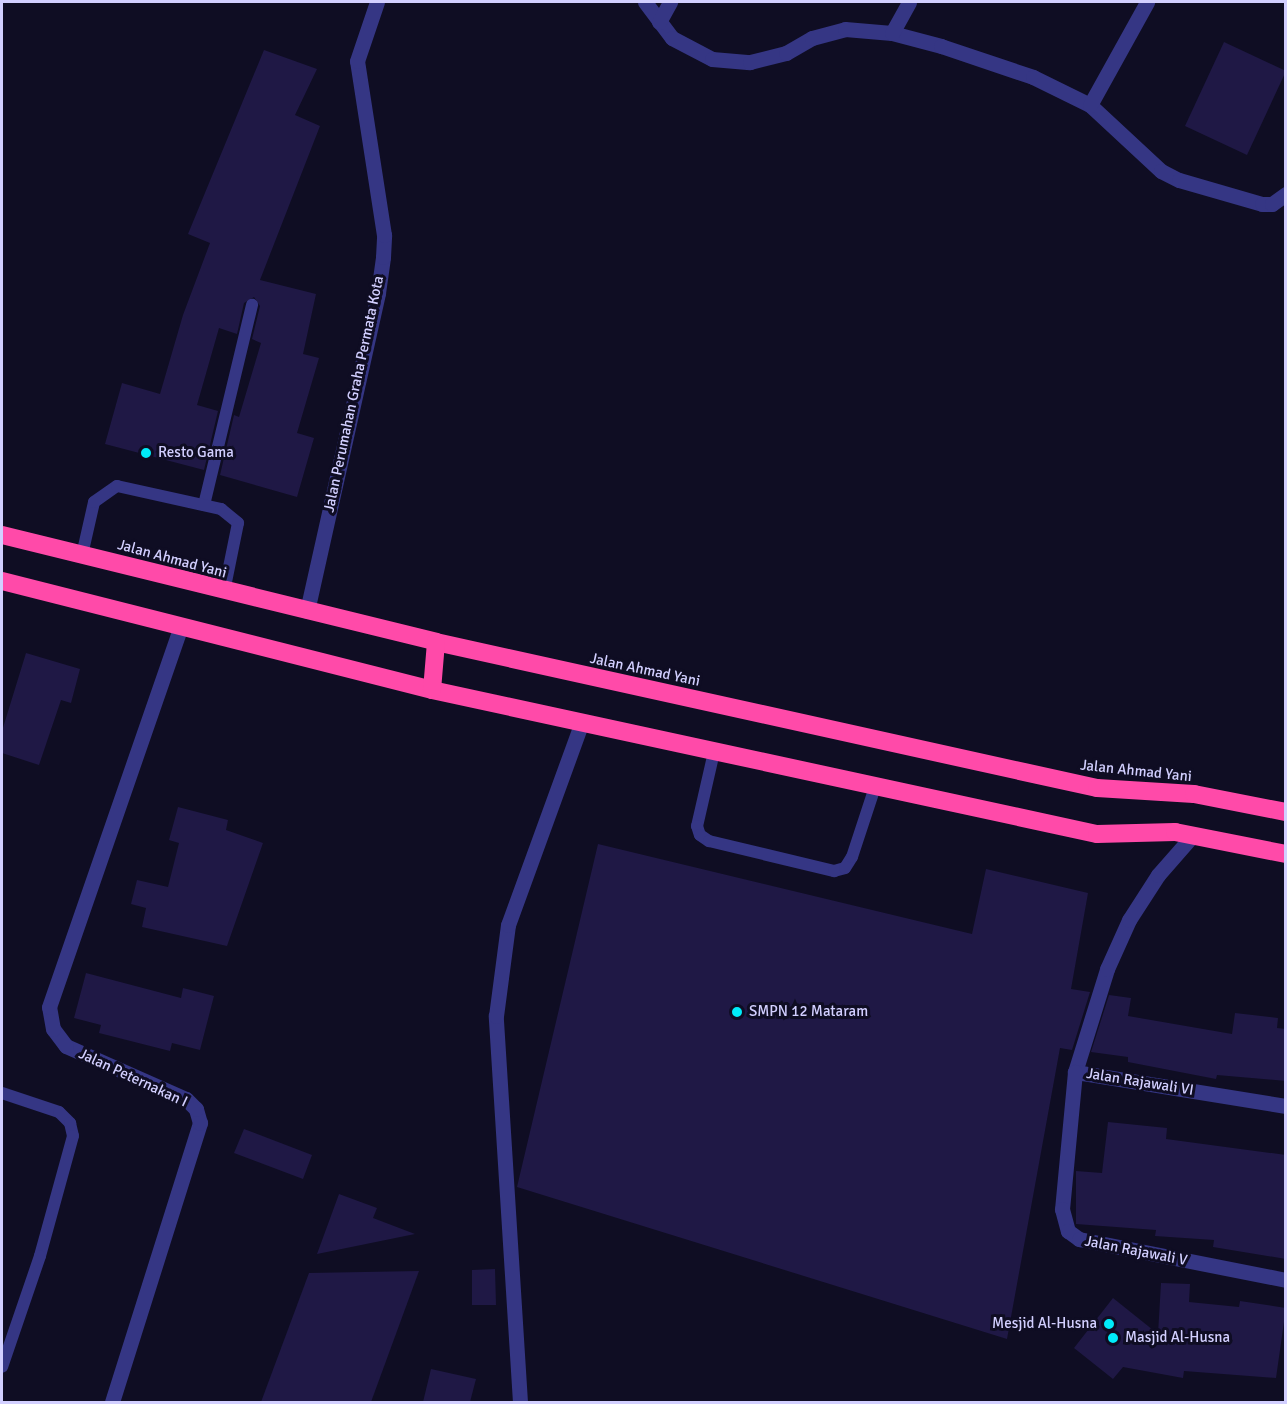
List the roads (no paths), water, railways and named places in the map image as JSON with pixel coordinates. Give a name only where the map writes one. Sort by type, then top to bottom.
[{"type":"highway","name":"Jalan Ahmad Yani","points":[[2,536],[436,642],[1097,788],[1194,794],[1286,812]]},
{"type":"highway","points":[[2,581],[432,690],[875,787],[1097,834],[1175,832],[1286,854]]},
{"type":"highway","points":[[432,690],[436,642]]},
{"type":"street","name":"Jalan Perumahan Graha Permata Kota","points":[[307,611],[381,275],[384,235],[357,61],[377,2]]},
{"type":"street","points":[[645,2],[672,38],[712,59],[750,62],[786,53],[812,38],[845,29],[892,33],[1033,77],[1090,105],[1161,171],[1179,180],[1262,204],[1272,204],[1286,194]]},
{"type":"street","points":[[659,22],[670,2]]},
{"type":"street","points":[[892,33],[909,2]]},
{"type":"street","points":[[1090,105],[1147,2]]},
{"type":"street","name":"Jalan Peternakan I","points":[[112,1402],[200,1123],[196,1109],[186,1099],[66,1046],[53,1029],[50,1007],[181,626]]},
{"type":"street","points":[[520,1402],[497,1004],[508,925],[582,722]]},
{"type":"street","points":[[1075,1071],[1107,969],[1129,920],[1158,875],[1193,835]]},
{"type":"street","name":"Jalan Rajawali VI","points":[[1065,1153],[1075,1071],[1286,1106]]},
{"type":"street","name":"Jalan Rajawali V","points":[[1065,1153],[1062,1209],[1071,1235],[1286,1280]]},
{"type":"lane","points":[[204,505],[252,305]]},
{"type":"lane","points":[[82,555],[94,502],[104,492],[117,486],[204,505],[230,513],[238,523],[224,592]]},
{"type":"lane","points":[[714,752],[697,826],[700,835],[709,842],[834,871],[845,868],[852,857],[875,787]]},
{"type":"lane","points":[[2,1093],[59,1112],[70,1123],[73,1136],[40,1256],[2,1367]]},
{"type":"place","name":"Resto Gama","points":[[146,453]]},
{"type":"place","name":"SMPN 12 Mataram","points":[[737,1012]]},
{"type":"place","name":"Mesjid Al-Husna","points":[[1109,1324]]},
{"type":"place","name":"Masjid Al-Husna","points":[[1113,1338]]}]
